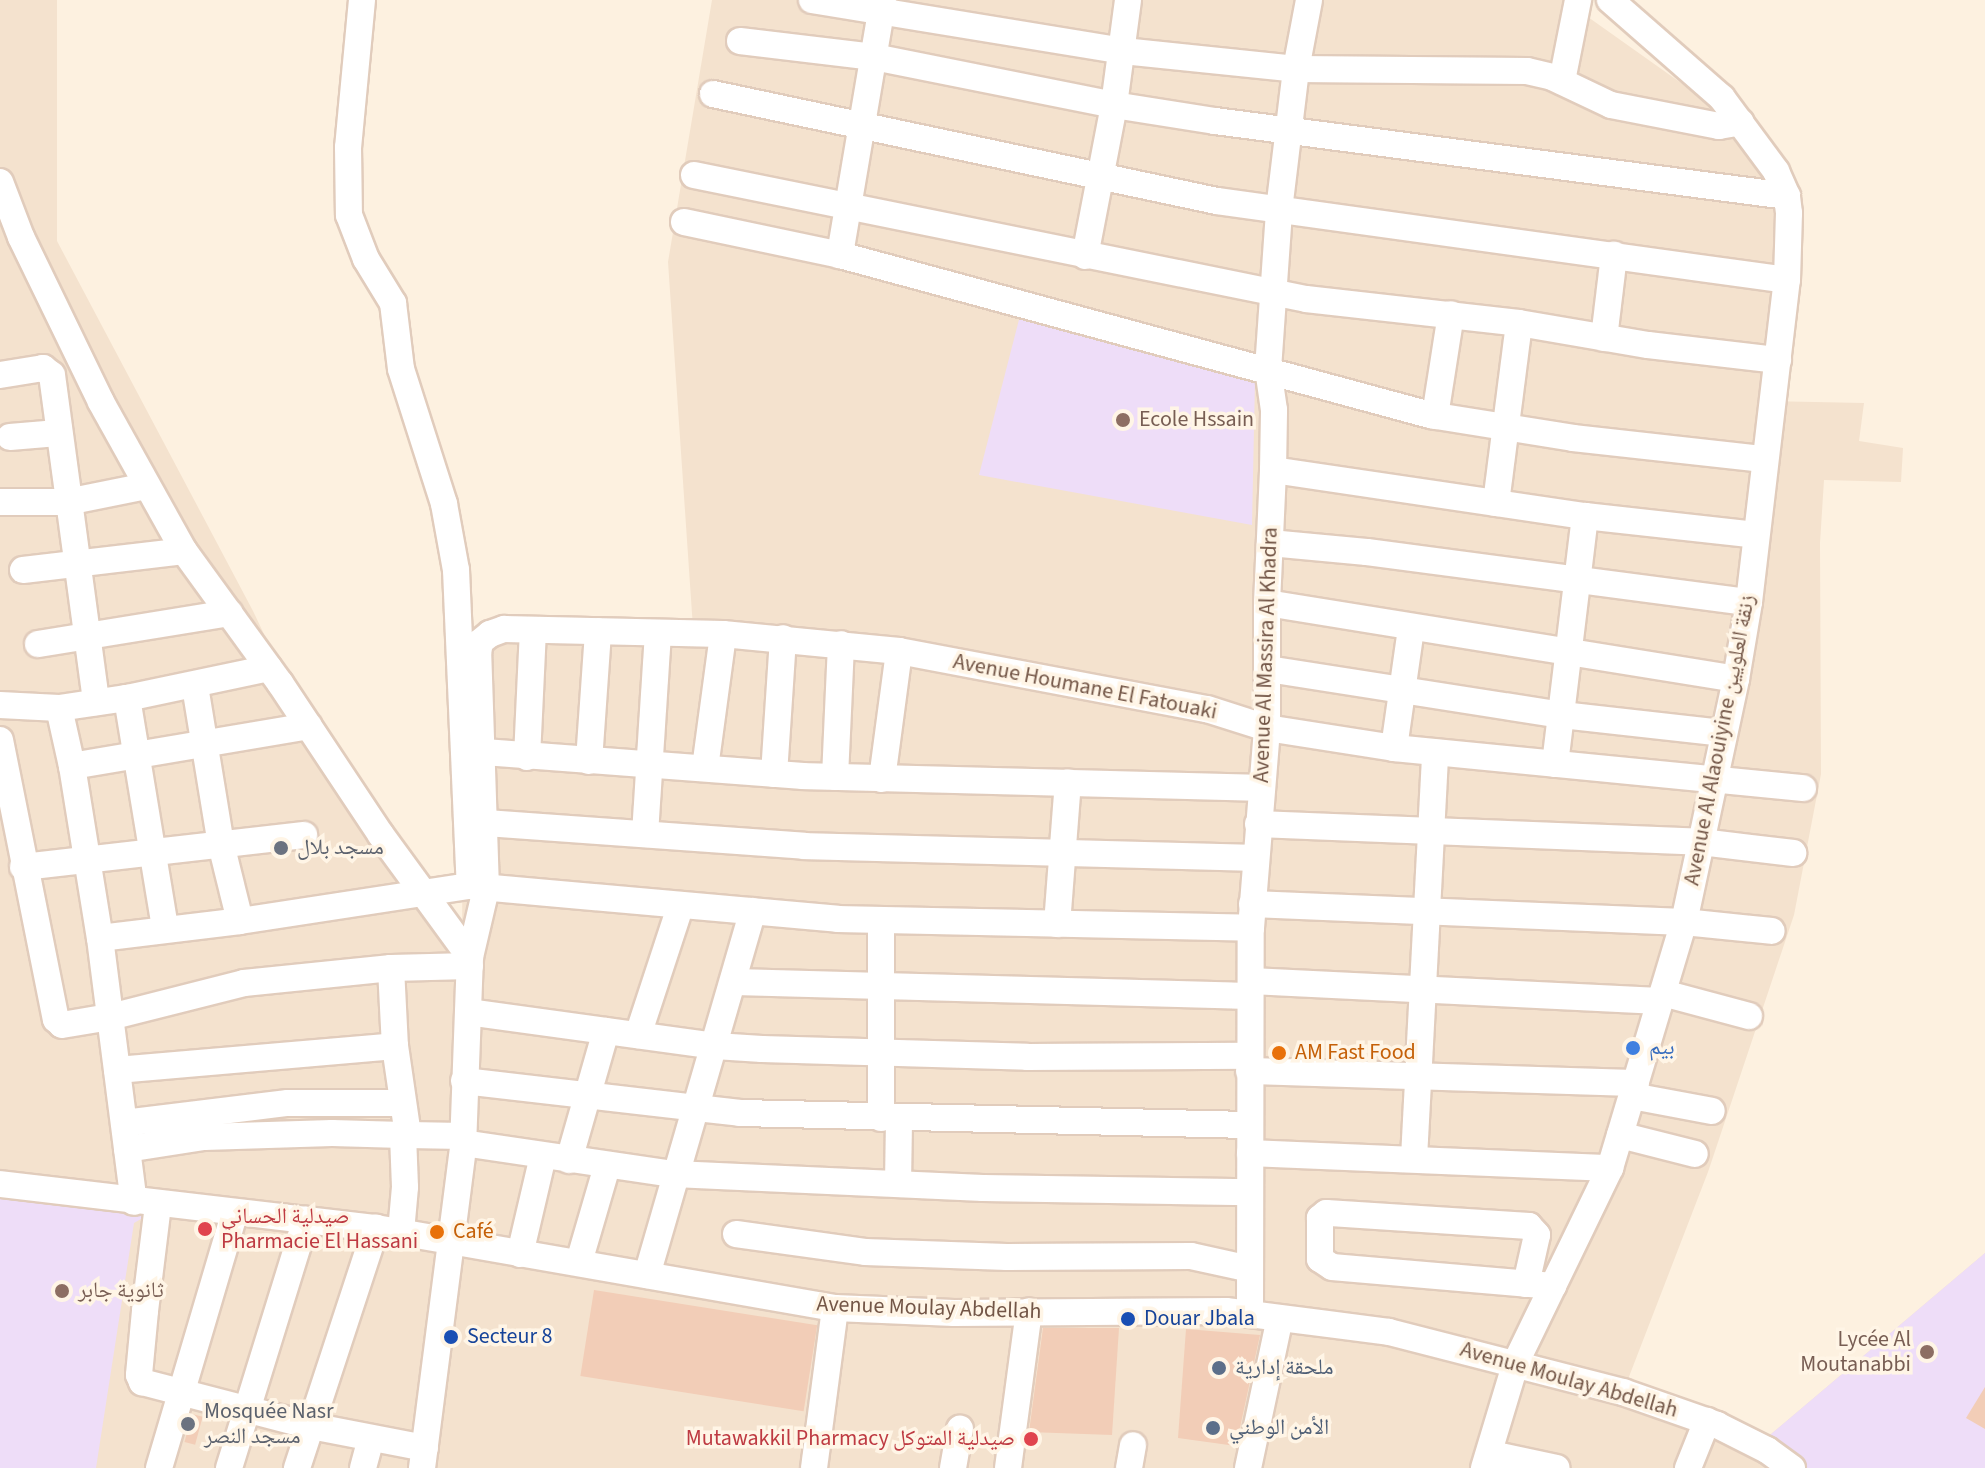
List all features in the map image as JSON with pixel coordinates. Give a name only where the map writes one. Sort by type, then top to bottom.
[{"type":"street","points":[[362,0],[348,147],[349,215],[366,259],[393,303],[401,369],[444,504],[456,570],[478,887]]},
{"type":"street","points":[[812,0],[882,5],[1123,51],[1296,69],[1527,71],[1562,81],[1611,105],[1719,126],[1741,122]]},
{"type":"street","points":[[1085,256],[1114,105],[1128,0]]},
{"type":"street","name":"Avenue Al Massira Al Khadra","points":[[1250,1313],[1251,916],[1267,728],[1267,603],[1273,470],[1274,410],[1268,369],[1279,210],[1296,69],[1309,0]]},
{"type":"street","points":[[1562,81],[1578,0]]},
{"type":"street","name":"Avenue Al Alaouiyine زنقة العلويين","points":[[1488,1461],[1516,1362],[1610,1168],[1684,922],[1736,679],[1749,602],[1787,280],[1787,196],[1776,171],[1722,98],[1610,0]]},
{"type":"street","points":[[840,255],[846,204],[882,5]]},
{"type":"street","points":[[740,41],[874,57],[1114,105],[1289,131],[1787,196]]},
{"type":"street","points":[[713,94],[1099,177],[1279,210],[1787,280]]},
{"type":"street","points":[[694,175],[1275,293],[1519,323],[1604,338],[1778,360]]},
{"type":"street","points":[[0,183],[10,238],[184,551],[269,668],[470,961]]},
{"type":"street","points":[[684,222],[840,255],[1435,416],[1507,429],[1764,459]]},
{"type":"street","points":[[1604,338],[1614,255]]},
{"type":"street","points":[[1435,416],[1451,314]]},
{"type":"street","points":[[1496,503],[1519,323]]},
{"type":"street","points":[[0,375],[49,370],[96,702]]},
{"type":"street","points":[[10,437],[58,433]]},
{"type":"street","points":[[1273,470],[1585,516],[1756,535]]},
{"type":"street","points":[[0,502],[67,502],[146,486]]},
{"type":"street","points":[[1555,764],[1585,516]]},
{"type":"street","points":[[1270,543],[1367,552],[1577,582],[1749,602]]},
{"type":"street","points":[[23,570],[184,551]]},
{"type":"street","points":[[1267,603],[1736,679]]},
{"type":"street","points":[[38,644],[230,613]]},
{"type":"street","points":[[1394,748],[1411,628]]},
{"type":"street","name":"Avenue Houmane El Fatouaki","points":[[484,752],[478,663],[480,642],[490,634],[504,629],[723,634],[899,651],[1207,709],[1267,728],[1394,748],[1803,788]]},
{"type":"street","points":[[527,757],[533,631]]},
{"type":"street","points":[[589,761],[598,631]]},
{"type":"street","points":[[645,834],[658,634]]},
{"type":"street","points":[[705,768],[723,634]]},
{"type":"street","points":[[774,774],[783,638]]},
{"type":"street","points":[[835,777],[841,644]]},
{"type":"street","points":[[882,779],[899,651]]},
{"type":"street","points":[[0,705],[59,708],[195,686],[269,668]]},
{"type":"street","points":[[1268,669],[1562,715],[1722,733]]},
{"type":"street","points":[[195,686],[221,844],[240,921]]},
{"type":"street","points":[[127,698],[165,928]]},
{"type":"street","points":[[59,708],[72,766],[100,938],[125,1136],[146,1203],[139,1375],[145,1385],[371,1438],[424,1458],[463,1140],[470,961],[486,823],[484,752],[835,777],[1262,788]]},
{"type":"street","points":[[72,766],[134,753],[309,726]]},
{"type":"street","points":[[0,740],[23,867],[56,1019],[66,1026],[244,983],[470,961]]},
{"type":"street","points":[[1414,1158],[1435,753]]},
{"type":"street","points":[[1057,924],[1068,782]]},
{"type":"street","points":[[486,823],[804,846],[1255,858]]},
{"type":"street","points":[[1258,824],[1431,834],[1701,842],[1793,853]]},
{"type":"street","points":[[23,867],[304,835]]},
{"type":"street","points":[[100,938],[478,887],[680,907],[881,921],[1057,924],[1427,910],[1684,922],[1772,931]]},
{"type":"street","points":[[638,1035],[680,907]]},
{"type":"street","points":[[647,1275],[674,1174],[735,982],[753,911]]},
{"type":"street","points":[[881,921],[881,1053],[898,1184]]},
{"type":"street","points":[[297,1468],[405,1187],[406,1135],[395,1046],[391,968]]},
{"type":"street","points":[[735,982],[882,987],[1424,988],[1662,997],[1749,1016]]},
{"type":"street","points":[[468,1012],[715,1046],[1249,1064],[1634,1089],[1712,1111]]},
{"type":"street","points":[[520,1254],[556,1158],[587,1095],[606,1031]]},
{"type":"street","points":[[117,1070],[395,1046]]},
{"type":"street","points":[[464,1081],[694,1109],[890,1118],[1250,1125]]},
{"type":"street","points":[[125,1136],[288,1103],[402,1103]]},
{"type":"street","points":[[125,1136],[406,1135],[463,1140],[556,1158],[674,1174],[898,1184],[1250,1192]]},
{"type":"street","points":[[1620,1135],[1695,1154]]},
{"type":"street","points":[[1250,1153],[1610,1168]]},
{"type":"street","points":[[579,1262],[607,1166]]},
{"type":"street","name":"Avenue Moulay Abdellah","points":[[0,1184],[388,1230],[835,1308],[1029,1311],[1180,1309],[1250,1313],[1389,1332],[1516,1362],[1623,1392],[1707,1421],[1767,1450],[1792,1468]]},
{"type":"street","points":[[159,1468],[235,1212]]},
{"type":"street","points":[[1526,1284],[1537,1235],[1529,1226],[1326,1213],[1320,1218],[1320,1259],[1332,1267],[1526,1284],[1553,1286]]},
{"type":"street","points":[[229,1468],[306,1220]]},
{"type":"street","points":[[736,1234],[865,1252],[1007,1257],[1191,1256],[1250,1269]]},
{"type":"street","points":[[814,1468],[835,1308]]},
{"type":"street","points":[[1008,1468],[1029,1311]]},
{"type":"street","points":[[1248,1468],[1280,1318]]},
{"type":"street","points":[[1688,1468],[1707,1421]]},
{"type":"street","points":[[953,1468],[960,1429]]},
{"type":"street","points":[[363,1468],[371,1438]]},
{"type":"street","points":[[1488,1461],[1557,1468]]},
{"type":"shaded area","points":[[0,0],[57,0],[57,241],[253,611],[342,799],[462,972],[463,643],[693,628],[668,262],[712,0],[1564,0],[1722,112],[1783,183],[1763,401],[1864,403],[1859,441],[1903,448],[1901,482],[1824,480],[1820,543],[1821,774],[1794,915],[1708,1172],[1620,1400],[1751,1451],[1985,1253],[1985,1468],[0,1468]]},
{"type":"shaded area","name":"Ecole Hssain","points":[[1022,308],[1255,380],[1252,525],[979,475]]},
{"type":"shaded area","name":"ثانوية جابر","points":[[0,1190],[155,1211],[134,1223],[96,1468],[0,1468]]},
{"type":"shaded area","name":"Lycée Al Moutanabbi","points":[[1985,1253],[1985,1468],[1779,1468],[1751,1451]]},
{"type":"building","points":[[594,1290],[817,1325],[804,1411],[580,1376]]},
{"type":"building","points":[[1043,1328],[1119,1328],[1112,1435],[1029,1432]]},
{"type":"building","name":"ملحقة إدارية","points":[[1186,1329],[1260,1335],[1236,1446],[1178,1438]]},
{"type":"building","points":[[1985,1387],[1985,1429],[1966,1418]]},
{"type":"building","points":[[192,1414],[203,1417],[195,1445],[184,1442]]},
{"type":"place","name":"Ecole Hssain","points":[[1123,420]]},
{"type":"place","name":"مسجد بلال","points":[[281,848]]},
{"type":"place","name":"بيم","points":[[1633,1048]]},
{"type":"place","name":"AM Fast Food","points":[[1279,1053]]},
{"type":"place","name":"صيدلية الحساني Pharmacie El Hassani","points":[[205,1229]]},
{"type":"place","name":"Café","points":[[437,1232]]},
{"type":"place","name":"ثانوية جابر","points":[[62,1291]]},
{"type":"place","name":"Douar Jbala","points":[[1128,1319]]},
{"type":"place","name":"Secteur 8","points":[[451,1337]]},
{"type":"place","name":"Lycée Al Moutanabbi","points":[[1927,1352]]},
{"type":"place","name":"ملحقة إدارية","points":[[1219,1368]]},
{"type":"place","name":"Mosquée Nasr مسجد النصر","points":[[188,1424]]},
{"type":"place","name":"الأمن الوطني","points":[[1213,1428]]},
{"type":"place","name":"Mutawakkil Pharmacy صيدلية المتوكل","points":[[1031,1439]]}]
